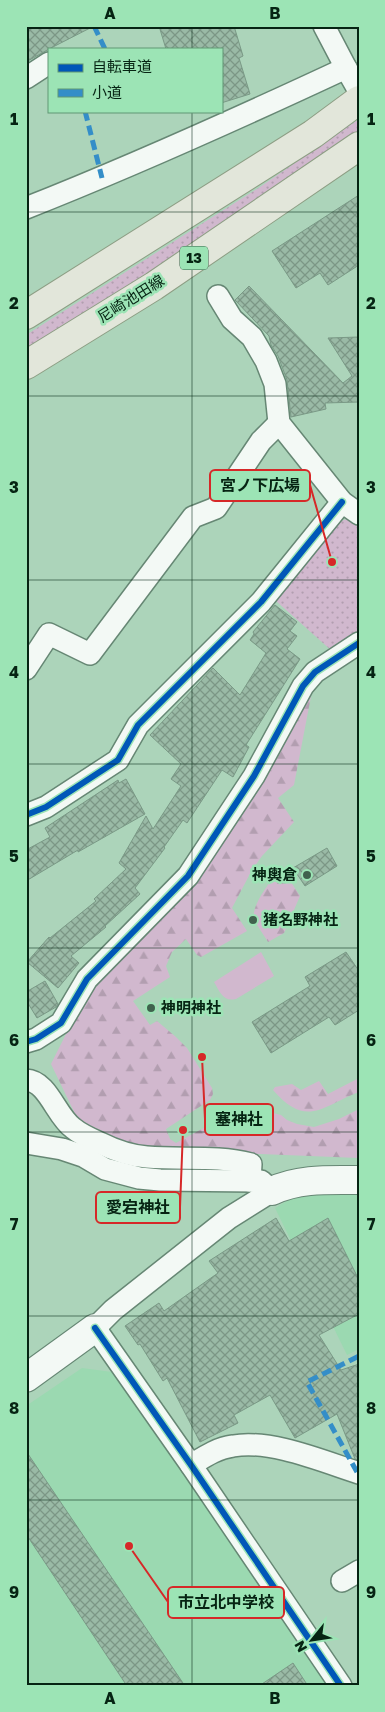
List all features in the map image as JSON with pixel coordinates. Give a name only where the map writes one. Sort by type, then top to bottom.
[{"type":"main road","points":[[26,314],[313,134],[359,100]]},
{"type":"main road","name":"尼崎池田線","points":[[26,365],[154,286],[359,146]]},
{"type":"street","points":[[324,26],[359,91]]},
{"type":"street","points":[[26,78],[48,64]]},
{"type":"street","points":[[26,208],[102,178],[201,135],[346,68]]},
{"type":"street","points":[[26,815],[46,807],[118,760],[138,725],[261,602],[350,508],[279,423],[275,384],[266,361],[252,337],[232,319],[218,296]]},
{"type":"street","points":[[26,669],[53,628],[90,654],[193,517],[216,508],[261,441],[279,423]]},
{"type":"street","points":[[26,1042],[36,1039],[61,1023],[87,979],[188,876],[254,776],[303,686],[315,672],[359,643]]},
{"type":"street","points":[[26,1080],[32,1080],[41,1086],[60,1115],[72,1128],[101,1143],[127,1153],[146,1157],[235,1160],[251,1164],[261,1186]]},
{"type":"street","points":[[26,1143],[62,1149],[83,1156],[105,1169],[139,1178],[261,1186],[282,1186],[308,1181],[359,1180]]},
{"type":"street","points":[[26,1378],[95,1328],[113,1310],[228,1218],[261,1186]]},
{"type":"street","points":[[95,1328],[191,1464],[341,1686]]},
{"type":"street","points":[[191,1464],[212,1452],[232,1446],[258,1444],[359,1472]]},
{"type":"shaded area","points":[[356,1188],[359,1210],[359,1349],[347,1355],[275,1208],[302,1192]]},
{"type":"shaded area","points":[[82,1368],[112,1372],[330,1686],[26,1686],[26,1406]]},
{"type":"green space","points":[[359,119],[359,132],[279,188],[26,352],[26,335],[260,187]]},
{"type":"green space","points":[[351,518],[359,524],[359,636],[333,652],[276,601],[337,522]]},
{"type":"green space","points":[[313,686],[294,785],[278,798],[294,822],[262,856],[252,870],[232,908],[247,931],[201,957],[197,955],[186,939],[172,952],[166,966],[170,977],[133,1001],[150,1025],[157,1021],[187,1048],[212,1088],[213,1094],[210,1100],[166,1129],[170,1139],[176,1143],[222,1118],[244,1113],[273,1113],[281,1115],[297,1124],[314,1127],[339,1119],[359,1109],[359,1158],[140,1149],[78,1120],[51,1064],[70,1026],[113,958],[185,887]]},
{"type":"green space","points":[[281,867],[300,896],[284,933],[268,942],[255,921],[254,913],[263,892]]},
{"type":"green space","points":[[261,952],[274,976],[236,999],[225,998],[214,982]]},
{"type":"green space","points":[[359,1078],[359,1092],[315,1111],[296,1109],[285,1102],[273,1090],[275,1087],[292,1084],[301,1090],[319,1081],[328,1094]]},
{"type":"building","points":[[26,26],[94,26],[48,48],[26,62]]},
{"type":"building","points":[[159,26],[234,26],[243,56],[239,58],[250,94],[222,103],[222,48],[166,48]]},
{"type":"building","points":[[359,195],[359,265],[328,285],[320,273],[296,288],[272,251]]},
{"type":"building","points":[[249,286],[343,383],[352,376],[328,338],[359,337],[359,402],[325,403],[326,409],[291,417],[287,380],[278,356],[271,345],[269,336],[235,300]]},
{"type":"building","points":[[275,605],[297,622],[290,631],[297,636],[287,649],[300,659],[246,745],[249,747],[233,777],[222,770],[187,823],[183,820],[135,888],[140,894],[106,927],[71,956],[79,963],[58,988],[27,962],[49,937],[96,901],[94,899],[126,869],[119,863],[146,816],[153,829],[181,786],[171,779],[181,764],[150,735],[213,668],[240,695],[266,653],[250,640],[254,634],[253,632]]},
{"type":"building","points":[[126,779],[145,814],[78,852],[78,850],[26,881],[26,850],[50,837],[45,828],[118,780],[119,783]]},
{"type":"building","points":[[327,848],[337,866],[305,886],[293,868]]},
{"type":"building","points":[[346,952],[359,971],[359,1010],[335,1025],[329,1017],[271,1053],[252,1022],[310,986],[305,977]]},
{"type":"building","points":[[45,981],[58,1004],[37,1018],[26,1000],[26,992]]},
{"type":"building","points":[[276,1218],[289,1241],[328,1218],[359,1280],[359,1314],[319,1335],[341,1370],[359,1364],[359,1460],[355,1459],[337,1414],[295,1438],[270,1395],[234,1415],[238,1423],[200,1442],[167,1378],[163,1381],[140,1344],[138,1345],[125,1326],[159,1303],[164,1311],[218,1273],[209,1261]]},
{"type":"building","points":[[26,1451],[185,1686],[127,1686],[26,1534]]},
{"type":"building","points":[[293,1663],[308,1686],[259,1686]]},
{"type":"marked path","points":[[94,26],[105,48]]},
{"type":"marked path","points":[[85,112],[102,178]]},
{"type":"marked path","points":[[357,1472],[307,1382],[359,1356]]},
{"type":"cycle path","points":[[26,815],[46,807],[118,760],[138,725],[261,602],[342,502]]},
{"type":"cycle path","points":[[26,1042],[36,1039],[61,1023],[87,979],[188,876],[254,776],[303,686],[315,672],[359,643]]},
{"type":"cycle path","points":[[95,1328],[191,1465],[341,1686]]},
{"type":"place","name":"宮ノ下広場","points":[[332,562]]},
{"type":"place","name":"神輿倉","points":[[307,875]]},
{"type":"place","name":"猪名野神社","points":[[253,920]]},
{"type":"place","name":"神明神社","points":[[151,1008]]},
{"type":"place","name":"塞神社","points":[[202,1057]]},
{"type":"place","name":"愛宕神社","points":[[183,1130]]},
{"type":"place","name":"市立北中学校","points":[[129,1546]]}]
